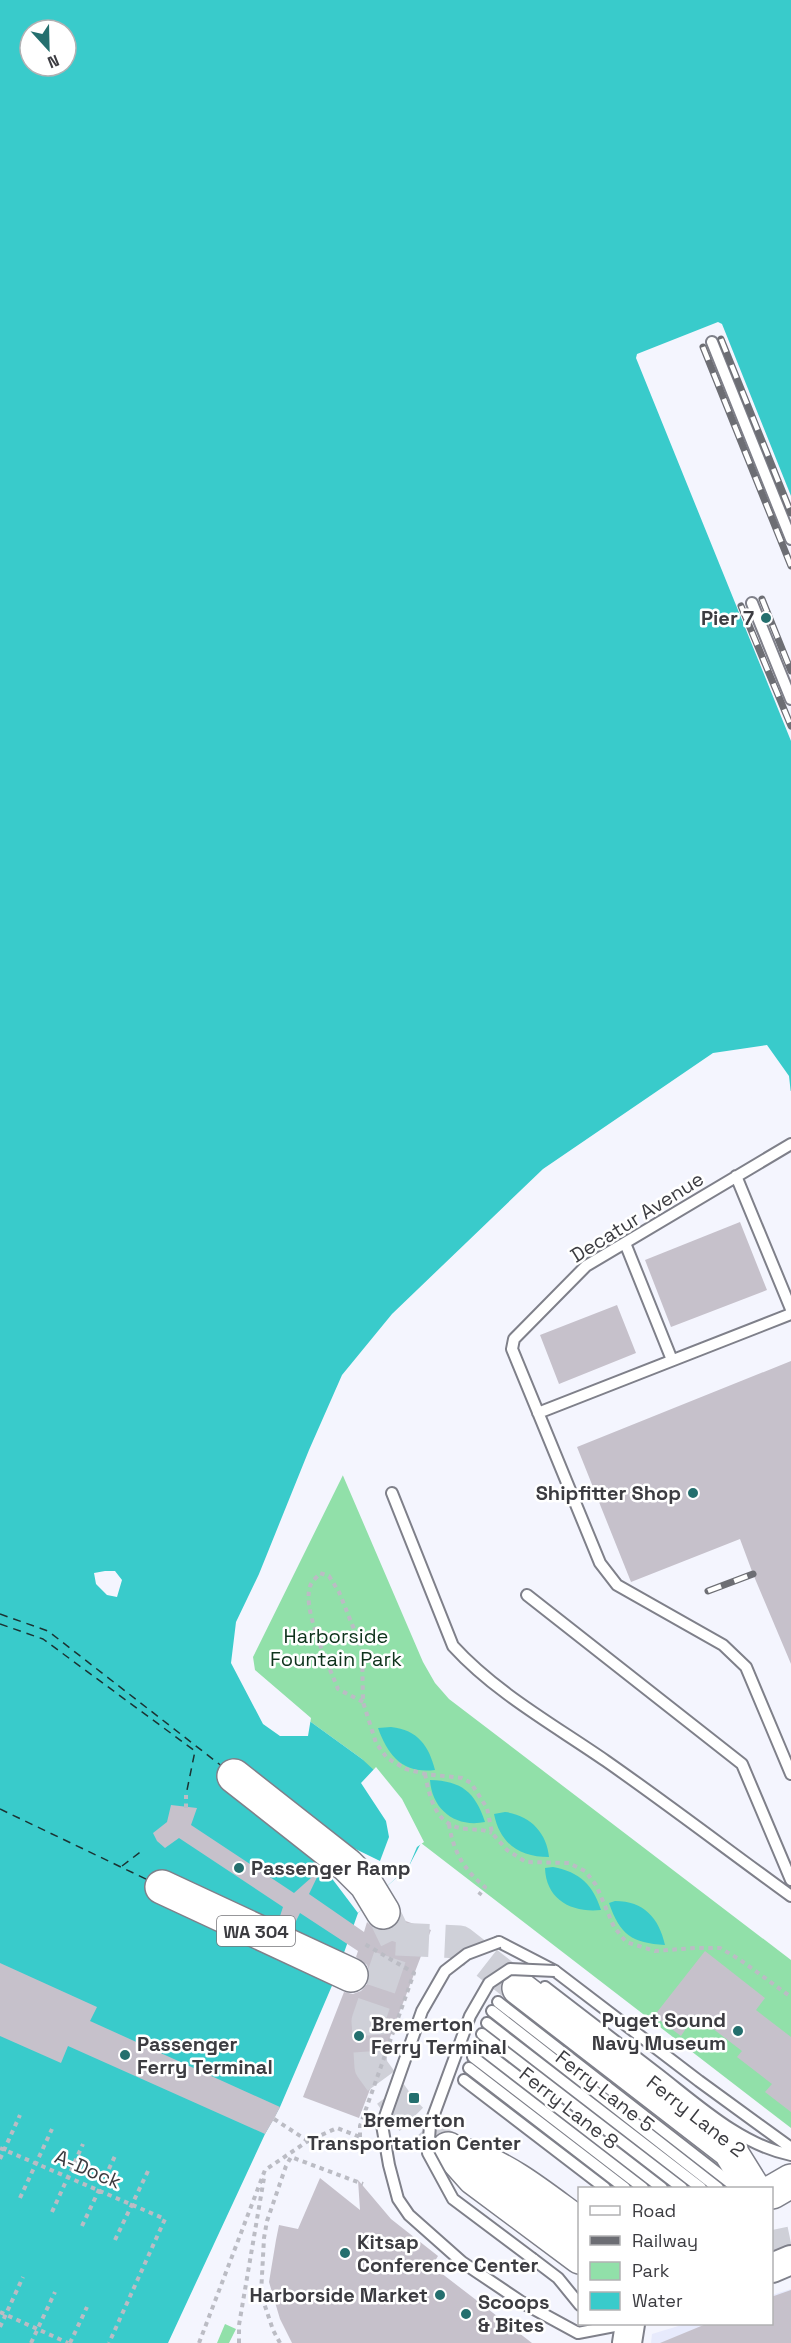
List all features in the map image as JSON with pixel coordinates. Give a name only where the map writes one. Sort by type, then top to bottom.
[{"type":"highway","points":[[234,1776],[347,1865],[366,1884],[383,1912]]},
{"type":"highway","name":"WA 304","points":[[162,1887],[351,1975]]},
{"type":"highway","points":[[512,1996],[725,2154],[750,2187]]},
{"type":"highway","points":[[578,2224],[491,2164],[448,2149],[474,2178],[578,2256]]},
{"type":"highway","points":[[768,2187],[791,2181]]},
{"type":"highway","points":[[773,2195],[791,2199]]},
{"type":"highway","points":[[773,2201],[791,2210]]},
{"type":"main road","points":[[773,2267],[791,2260]]},
{"type":"main road","points":[[627,2343],[630,2325]]},
{"type":"lane","points":[[711,342],[791,539]]},
{"type":"lane","points":[[752,603],[791,699]]},
{"type":"lane","name":"Decatur Avenue","points":[[791,1144],[586,1266],[514,1339],[513,1349],[600,1563],[617,1585],[723,1645],[746,1667],[791,1774]]},
{"type":"lane","points":[[736,1176],[791,1309]]},
{"type":"lane","points":[[625,1243],[672,1360]]},
{"type":"lane","points":[[538,1413],[791,1314]]},
{"type":"lane","points":[[392,1493],[453,1646],[468,1662],[563,1734],[604,1760],[791,1896]]},
{"type":"lane","points":[[527,1595],[742,1764],[791,1880]]},
{"type":"lane","points":[[596,2326],[578,2333],[523,2303],[462,2262],[409,2215],[398,2199],[388,2165],[382,2125],[422,2011],[445,1971],[467,1954],[499,1942],[555,1971],[791,2148]]},
{"type":"lane","points":[[555,1971],[510,1969],[489,1983],[470,2016],[430,2125],[428,2153],[453,2199],[558,2278],[578,2304]]},
{"type":"lane","points":[[512,1996],[697,2104],[740,2134],[774,2152],[791,2155]]},
{"type":"lane","points":[[512,1996],[748,2187]]},
{"type":"lane","points":[[512,1996],[748,2187]]},
{"type":"lane","name":"Ferry Lane 2","points":[[512,1996],[674,2122]]},
{"type":"lane","name":"Ferry Lane 5","points":[[487,2023],[700,2187]]},
{"type":"lane","points":[[482,2034],[681,2187]]},
{"type":"lane","points":[[478,2046],[661,2187]]},
{"type":"lane","name":"Ferry Lane 8","points":[[473,2057],[642,2187]]},
{"type":"lane","points":[[469,2068],[624,2187]]},
{"type":"lane","points":[[464,2080],[604,2187]]},
{"type":"path","points":[[363,1702],[338,1689],[319,1641],[309,1604],[310,1585],[320,1573],[329,1576],[339,1592],[362,1649],[363,1702],[376,1743],[387,1758],[406,1769],[425,1774],[462,1778],[471,1783],[487,1808],[492,1833]]},
{"type":"path","points":[[425,1774],[430,1799],[436,1813],[449,1824],[467,1829],[480,1828],[492,1833],[507,1850],[526,1862],[569,1863],[585,1871],[596,1885],[614,1928],[626,1942],[655,1952],[695,1947],[720,1948],[791,1997]]},
{"type":"path","points":[[186,1795],[186,1808]]},
{"type":"path","points":[[449,1824],[453,1846],[472,1876],[485,1887],[479,1895]]},
{"type":"path","points":[[199,2343],[266,2170],[308,2142],[337,2128],[360,2137],[360,2126],[414,1973],[363,1942]]},
{"type":"path","points":[[0,2159],[2,2149],[20,2115]]},
{"type":"path","points":[[274,2119],[308,2142]]},
{"type":"path","points":[[20,2198],[52,2129]]},
{"type":"path","points":[[52,2212],[83,2144]]},
{"type":"path","name":"A-Dock","points":[[2,2149],[165,2218],[109,2343]]},
{"type":"path","points":[[82,2226],[115,2156]]},
{"type":"path","points":[[280,2343],[273,2330],[261,2294],[267,2222],[286,2166],[291,2157],[363,2184]]},
{"type":"path","points":[[239,2343],[239,2325],[266,2170]]},
{"type":"path","points":[[115,2240],[148,2171]]},
{"type":"path","points":[[0,2327],[23,2277]]},
{"type":"path","points":[[31,2343],[55,2292]]},
{"type":"path","points":[[0,2312],[69,2343],[87,2307]]},
{"type":"shaded area","points":[[791,2289],[791,2343],[651,2343],[652,2334],[682,2325],[773,2325],[773,2295]]},
{"type":"green space","name":"Harborside Fountain Park","points":[[341,1471],[423,1662],[435,1683],[449,1699],[791,1960],[791,2128],[421,1843],[362,1759],[304,1717],[252,1671],[252,1648]]},
{"type":"green space","points":[[225,2324],[236,2329],[229,2343],[217,2343]]},
{"type":"water","points":[[0,0],[791,0],[791,1091],[769,1090],[724,1102],[554,1190],[382,1360],[252,1648],[252,1671],[304,1717],[362,1759],[377,1773],[421,1843],[409,1866],[358,1913],[334,1981],[280,2107],[265,2134],[168,2343],[0,2343]]},
{"type":"water","points":[[391,1727],[408,1732],[421,1741],[426,1747],[435,1770],[414,1769],[398,1761],[387,1747],[378,1728]]},
{"type":"water","points":[[430,1780],[451,1783],[466,1790],[477,1803],[485,1822],[464,1822],[447,1814],[435,1800]]},
{"type":"water","points":[[505,1812],[522,1817],[536,1827],[545,1840],[549,1857],[520,1851],[506,1841],[494,1814]]},
{"type":"water","points":[[553,1867],[571,1872],[584,1881],[594,1893],[601,1910],[580,1909],[563,1902],[556,1896],[550,1888],[545,1868]]},
{"type":"water","points":[[615,1901],[634,1904],[649,1913],[659,1927],[665,1945],[644,1942],[623,1930],[609,1903]]},
{"type":"pier","name":"Pier 7","points":[[718,322],[722,324],[791,496],[791,741],[636,358],[637,354]]},
{"type":"pier","points":[[767,1045],[789,1076],[791,1094],[770,1093],[725,1104],[556,1193],[478,1289],[384,1362],[344,1473],[253,1657],[255,1670],[311,1718],[308,1736],[280,1736],[263,1724],[231,1663],[236,1622],[259,1574],[342,1375],[392,1314],[543,1169],[713,1053]]},
{"type":"pier","points":[[115,1571],[122,1580],[117,1597],[107,1595],[96,1584],[94,1573]]},
{"type":"pier","points":[[376,1767],[402,1799],[424,1842],[417,1847],[409,1866],[358,1913],[315,1856],[331,1837],[380,1861],[389,1837],[386,1821],[361,1783]]},
{"type":"building","points":[[740,1222],[767,1290],[671,1327],[645,1260]]},
{"type":"building","points":[[617,1305],[636,1353],[559,1384],[540,1335]]},
{"type":"building","name":"Shipfitter Shop","points":[[791,1361],[791,1664],[740,1539],[631,1582],[577,1447]]},
{"type":"building","name":"Bremerton Ferry Terminal","points":[[171,1805],[197,1808],[191,1825],[294,1893],[321,1869],[309,1894],[364,1932],[367,1922],[375,1929],[384,1931],[393,1928],[400,1919],[431,1930],[359,2118],[303,2097],[344,1992],[353,1994],[361,1991],[368,1983],[370,1974],[367,1965],[356,1957],[358,1951],[300,1913],[293,1927],[279,1919],[283,1907],[179,1838],[165,1848],[157,1841],[153,1833],[167,1822]]},
{"type":"building","name":"Puget Sound Navy Museum","points":[[705,1951],[765,1998],[756,2010],[791,2037],[791,2112],[765,2092],[772,2084],[737,2057],[742,2051],[695,2015],[681,2036],[654,2016]]},
{"type":"building","name":"Passenger Ferry Terminal","points":[[0,1963],[97,2007],[90,2021],[280,2107],[265,2134],[68,2046],[61,2063],[0,2036]]},
{"type":"building","name":"Kitsap Conference Center","points":[[320,2178],[360,2210],[358,2180],[391,2219],[438,2256],[432,2266],[532,2343],[292,2343],[280,2319],[269,2282],[276,2240],[279,2225],[298,2229]]},
{"type":"building","points":[[791,2290],[791,2343],[660,2343],[704,2325],[773,2325],[773,2296]]},
{"type":"ferry route","points":[[0,1614],[48,1631],[223,1767]]},
{"type":"ferry route","points":[[0,1624],[43,1639],[195,1751],[186,1795]]},
{"type":"ferry route","points":[[0,1809],[148,1880]]},
{"type":"ferry route","points":[[122,1866],[143,1850]]},
{"type":"tunnel","points":[[383,1912],[396,1939],[368,2021],[371,2067],[402,2110],[423,2131],[448,2149]]},
{"type":"tunnel","points":[[396,1939],[460,1942],[519,1988]]},
{"type":"tunnel","points":[[773,2247],[791,2243]]},
{"type":"railway","points":[[721,339],[791,513]]},
{"type":"railway","points":[[703,347],[791,566]]},
{"type":"railway","points":[[762,599],[791,671]]},
{"type":"railway","points":[[741,606],[791,726]]},
{"type":"railway","points":[[708,1591],[753,1574]]},
{"type":"place","name":"Pier 7","points":[[766,618]]},
{"type":"place","name":"Shipfitter Shop","points":[[693,1493]]},
{"type":"place","name":"Passenger Ramp","points":[[239,1868]]},
{"type":"place","name":"Puget Sound Navy Museum","points":[[738,2031]]},
{"type":"place","name":"Bremerton Ferry Terminal","points":[[359,2036]]},
{"type":"place","name":"Passenger Ferry Terminal","points":[[125,2055]]},
{"type":"place","name":"Bremerton Transportation Center","points":[[414,2098]]},
{"type":"place","name":"Kitsap Conference Center","points":[[345,2253]]},
{"type":"place","name":"Harborside Market","points":[[440,2295]]},
{"type":"place","name":"Scoops & Bites","points":[[466,2314]]}]
